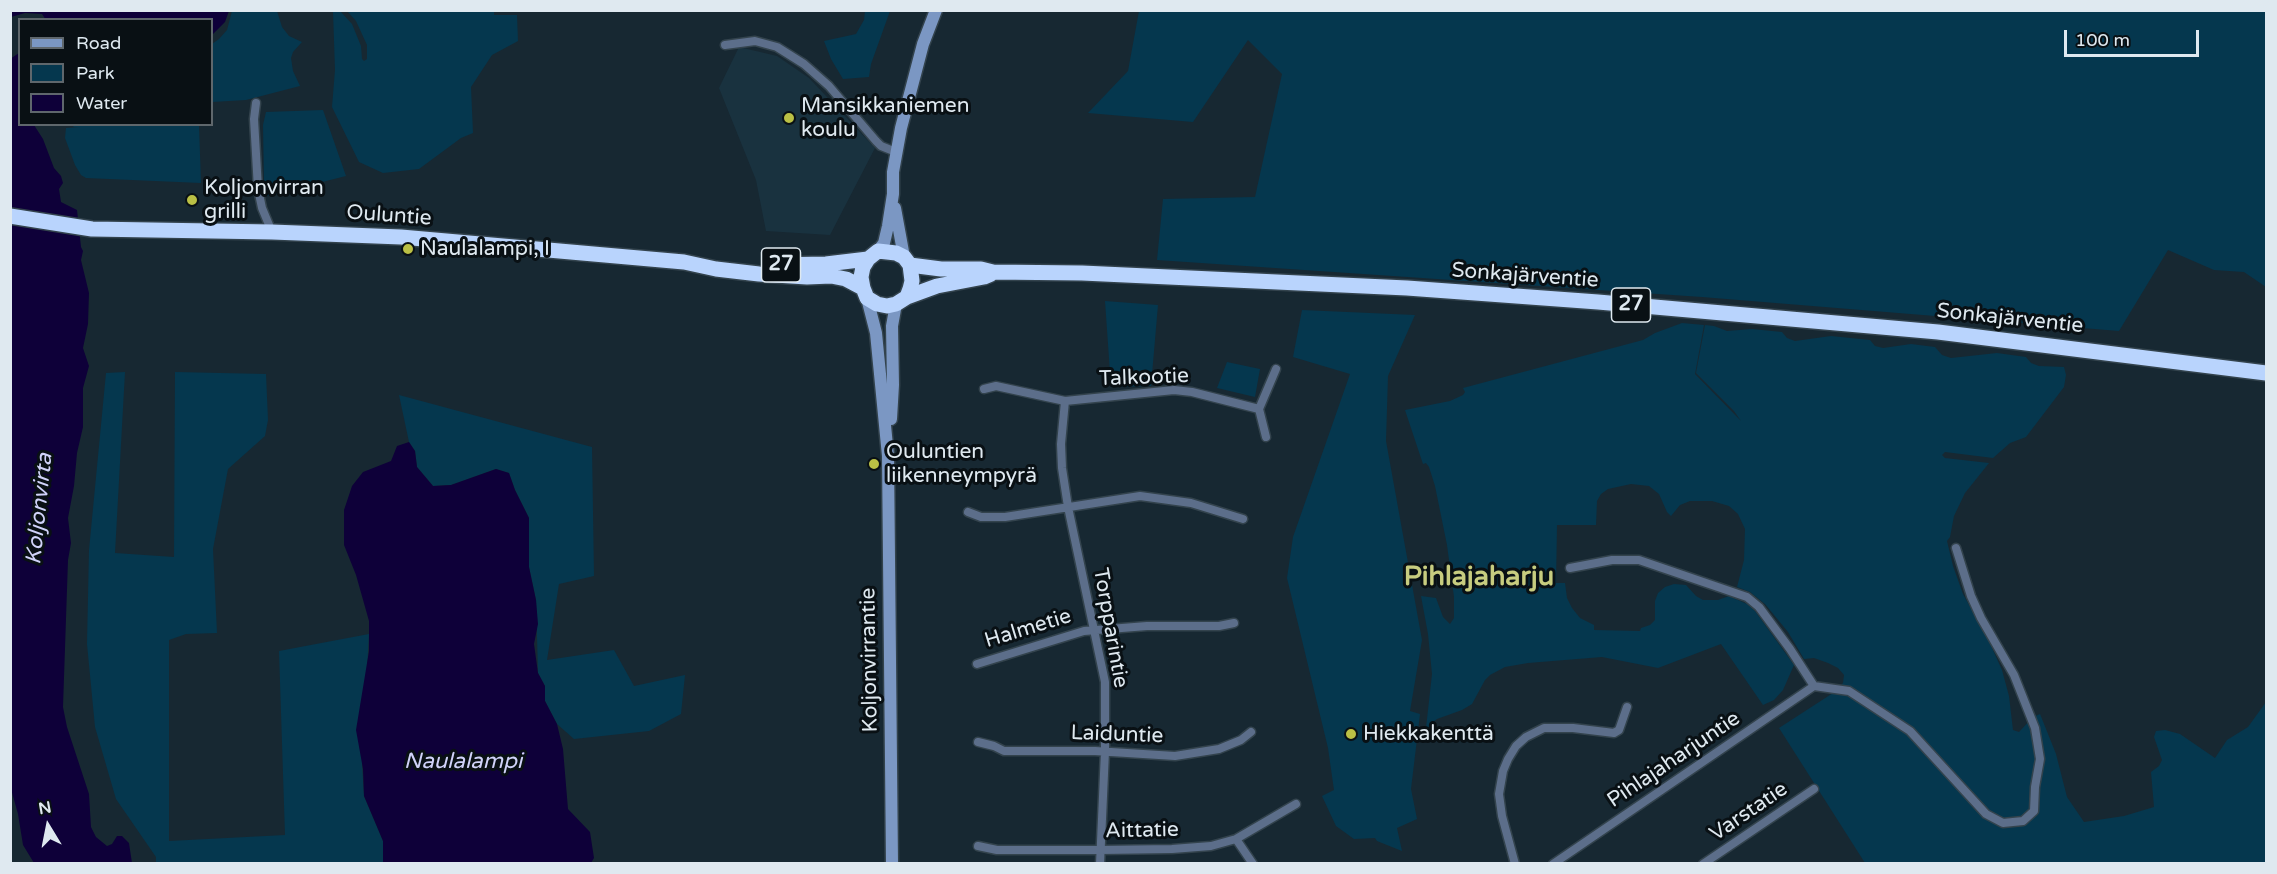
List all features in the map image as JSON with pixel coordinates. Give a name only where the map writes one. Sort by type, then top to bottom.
[{"type":"highway","name":"Ouluntie","points":[[10,216],[92,230],[272,232],[401,237],[694,264],[759,274],[846,279],[865,293]]},
{"type":"highway","points":[[888,250],[907,261],[912,281],[901,300],[886,306],[877,304],[865,293],[861,277],[863,267],[873,255],[888,250]]},
{"type":"highway","name":"Ouluntie","points":[[694,264],[716,262],[796,266],[873,255]]},
{"type":"highway","name":"Sonkajärventie","points":[[907,261],[941,269],[981,268],[993,272],[1082,273],[1395,287],[1598,302],[1927,331],[2266,373]]},
{"type":"highway","name":"Sonkajärventie","points":[[901,300],[947,284],[984,277],[993,272]]},
{"type":"main road","points":[[873,255],[884,243],[893,194],[896,152],[923,44],[936,10]]},
{"type":"main road","points":[[893,194],[907,261]]},
{"type":"main road","name":"Koljonvirrantie","points":[[865,293],[876,333],[888,456]]},
{"type":"main road","name":"Koljonvirrantie","points":[[892,864],[888,456],[893,384],[892,326],[901,300]]},
{"type":"street","points":[[725,45],[755,41],[777,47],[804,64],[829,86],[876,141],[896,152]]},
{"type":"street","points":[[256,103],[254,119],[258,189],[262,208],[272,232]]},
{"type":"street","points":[[1266,437],[1259,409],[1276,369]]},
{"type":"street","name":"Talkootie","points":[[984,388],[996,386],[1065,401],[1174,390],[1192,392],[1259,409]]},
{"type":"street","name":"Torpparintie","points":[[1065,401],[1061,444],[1068,507],[1105,682],[1105,752],[1100,864]]},
{"type":"street","points":[[968,512],[981,517],[1005,518],[1126,497],[1157,497],[1191,503],[1243,519]]},
{"type":"street","points":[[1570,568],[1612,560],[1639,560],[1747,597],[1772,624],[1814,686],[1848,691],[1910,730],[1986,814],[2003,823],[2023,821],[2034,811],[2040,759],[2035,728],[2014,675],[1971,596],[1956,548]]},
{"type":"street","name":"Halmetie","points":[[977,663],[1094,629],[1220,626],[1234,623]]},
{"type":"street","name":"Pihlajaharjuntie","points":[[1553,864],[1814,686]]},
{"type":"street","points":[[1515,864],[1502,816],[1499,794],[1503,771],[1516,746],[1526,737],[1544,728],[1572,728],[1614,733],[1619,730],[1627,707]]},
{"type":"street","name":"Laiduntie","points":[[978,742],[994,746],[1004,752],[1105,752],[1175,756],[1230,745],[1251,732]]},
{"type":"street","name":"Varstatie","points":[[1703,864],[1814,789]]},
{"type":"street","name":"Aittatie","points":[[978,846],[997,850],[1193,848],[1236,839],[1296,804]]},
{"type":"street","points":[[1236,839],[1253,864]]},
{"type":"shaded area","name":"Mansikkaniemen koulu","points":[[739,47],[777,56],[809,78],[875,148],[830,235],[766,231],[756,180],[719,88]]},
{"type":"green space","points":[[232,11],[277,11],[282,27],[289,36],[302,42],[291,58],[293,71],[300,86],[246,100],[213,102],[213,43],[227,30]]},
{"type":"green space","points":[[333,11],[340,11],[352,24],[364,61],[367,59],[367,45],[356,21],[347,11],[494,11],[494,15],[517,15],[518,41],[492,55],[471,87],[473,133],[461,138],[419,169],[383,173],[359,162],[332,107],[335,70]]},
{"type":"green space","points":[[865,11],[890,11],[871,64],[869,77],[843,79],[824,41],[856,34],[864,20]]},
{"type":"green space","points":[[1139,11],[2266,11],[2266,287],[2244,272],[2214,270],[2168,250],[2119,331],[1702,297],[1157,260],[1163,199],[1255,197],[1282,74],[1248,40],[1193,122],[1088,113],[1128,71]]},
{"type":"green space","points":[[323,110],[346,176],[267,196],[264,182],[263,125],[266,112]]},
{"type":"green space","points":[[199,126],[201,183],[86,178],[81,175],[75,165],[65,138],[66,128],[80,127],[73,127]]},
{"type":"green space","points":[[1105,301],[1158,305],[1151,386],[1111,387]]},
{"type":"green space","points":[[1302,310],[1415,315],[1388,376],[1386,441],[1422,640],[1410,711],[1420,714],[1411,789],[1417,819],[1397,828],[1402,851],[1377,841],[1375,838],[1354,839],[1336,826],[1322,796],[1334,790],[1328,748],[1287,578],[1293,537],[1350,374],[1293,357]]},
{"type":"green space","points":[[1682,323],[1704,325],[1695,374],[1741,421],[1696,373],[1705,325],[1727,331],[1752,329],[1782,332],[1787,338],[1795,341],[1831,336],[1870,340],[1875,346],[1883,348],[1911,344],[1935,347],[1942,355],[1951,358],[1997,353],[2026,357],[2031,363],[2039,366],[2064,367],[2066,375],[2064,387],[2026,437],[2010,443],[1993,458],[1945,452],[1942,455],[1945,458],[1989,463],[1965,493],[1954,516],[1950,537],[1947,541],[1963,594],[2002,670],[2009,696],[2013,730],[2019,732],[2033,717],[2040,714],[2056,754],[2067,797],[2084,822],[2124,816],[2154,807],[2151,772],[2159,766],[2162,760],[2154,737],[2156,731],[2165,730],[2180,734],[2215,758],[2227,740],[2248,727],[2266,702],[2266,863],[1865,863],[1779,728],[1833,693],[1843,683],[1844,675],[1838,668],[1828,663],[1814,658],[1804,659],[1788,632],[1765,604],[1750,592],[1737,587],[1744,560],[1745,529],[1738,514],[1729,506],[1712,501],[1690,501],[1680,505],[1671,516],[1659,494],[1649,486],[1631,484],[1608,489],[1601,494],[1597,501],[1596,525],[1557,525],[1556,583],[1565,583],[1567,598],[1572,608],[1580,618],[1594,625],[1594,630],[1640,631],[1641,628],[1650,625],[1655,620],[1655,601],[1658,593],[1665,587],[1674,584],[1686,585],[1703,600],[1718,600],[1729,596],[1747,604],[1755,611],[1794,665],[1783,690],[1774,700],[1763,705],[1721,644],[1658,668],[1602,657],[1528,663],[1505,667],[1490,675],[1472,704],[1437,719],[1431,724],[1425,737],[1432,674],[1421,596],[1436,598],[1443,617],[1450,624],[1454,618],[1454,597],[1447,545],[1435,486],[1429,467],[1426,463],[1423,464],[1405,410],[1450,401],[1463,395],[1465,392],[1463,388],[1643,340]]},
{"type":"green space","points":[[1227,362],[1260,369],[1255,397],[1217,388]]},
{"type":"green space","points":[[125,372],[115,553],[174,557],[175,372],[266,374],[268,420],[265,436],[228,469],[213,549],[217,633],[186,634],[169,640],[169,841],[285,835],[279,651],[369,634],[362,763],[364,796],[383,841],[383,863],[156,863],[156,857],[116,799],[95,727],[87,644],[89,550],[106,373]]},
{"type":"green space","points":[[399,395],[592,447],[594,576],[559,584],[547,660],[614,650],[634,686],[685,675],[681,714],[649,731],[574,739],[557,724],[545,701],[545,686],[538,673],[536,600],[529,567],[529,518],[509,473],[496,469],[451,485],[433,486],[417,467],[415,451],[409,442]]},
{"type":"water","points":[[11,10],[229,11],[225,22],[213,34],[213,18],[45,18],[42,14],[25,13],[11,17]]},
{"type":"water","name":"Koljonvirta","points":[[18,54],[18,126],[35,126],[43,139],[54,168],[61,176],[63,183],[59,189],[61,202],[77,210],[83,251],[81,260],[89,293],[88,324],[83,348],[89,366],[83,388],[83,427],[68,518],[71,543],[68,560],[63,707],[67,727],[89,794],[91,827],[96,837],[107,846],[112,844],[117,836],[122,836],[129,843],[132,863],[34,863],[23,845],[11,789],[10,59]]},
{"type":"water","name":"Naulalampi","points":[[409,442],[415,451],[417,467],[433,486],[451,485],[496,469],[509,473],[529,518],[529,567],[538,624],[534,644],[538,673],[545,686],[545,701],[557,724],[563,749],[568,809],[590,832],[594,858],[591,863],[383,863],[383,841],[364,796],[363,769],[356,730],[369,651],[369,621],[356,575],[344,545],[344,510],[352,486],[363,472],[391,461],[397,446]]},
{"type":"place","name":"Mansikkaniemen koulu","points":[[789,118]]},
{"type":"place","name":"Koljonvirran grilli","points":[[192,200]]},
{"type":"place","name":"Naulalampi, I","points":[[408,249]]},
{"type":"place","name":"Ouluntien liikenneympyrä","points":[[874,464]]},
{"type":"place","name":"Hiekkakenttä","points":[[1351,734]]},
{"type":"district","name":"Pihlajaharju","points":[[1479,578]]}]
